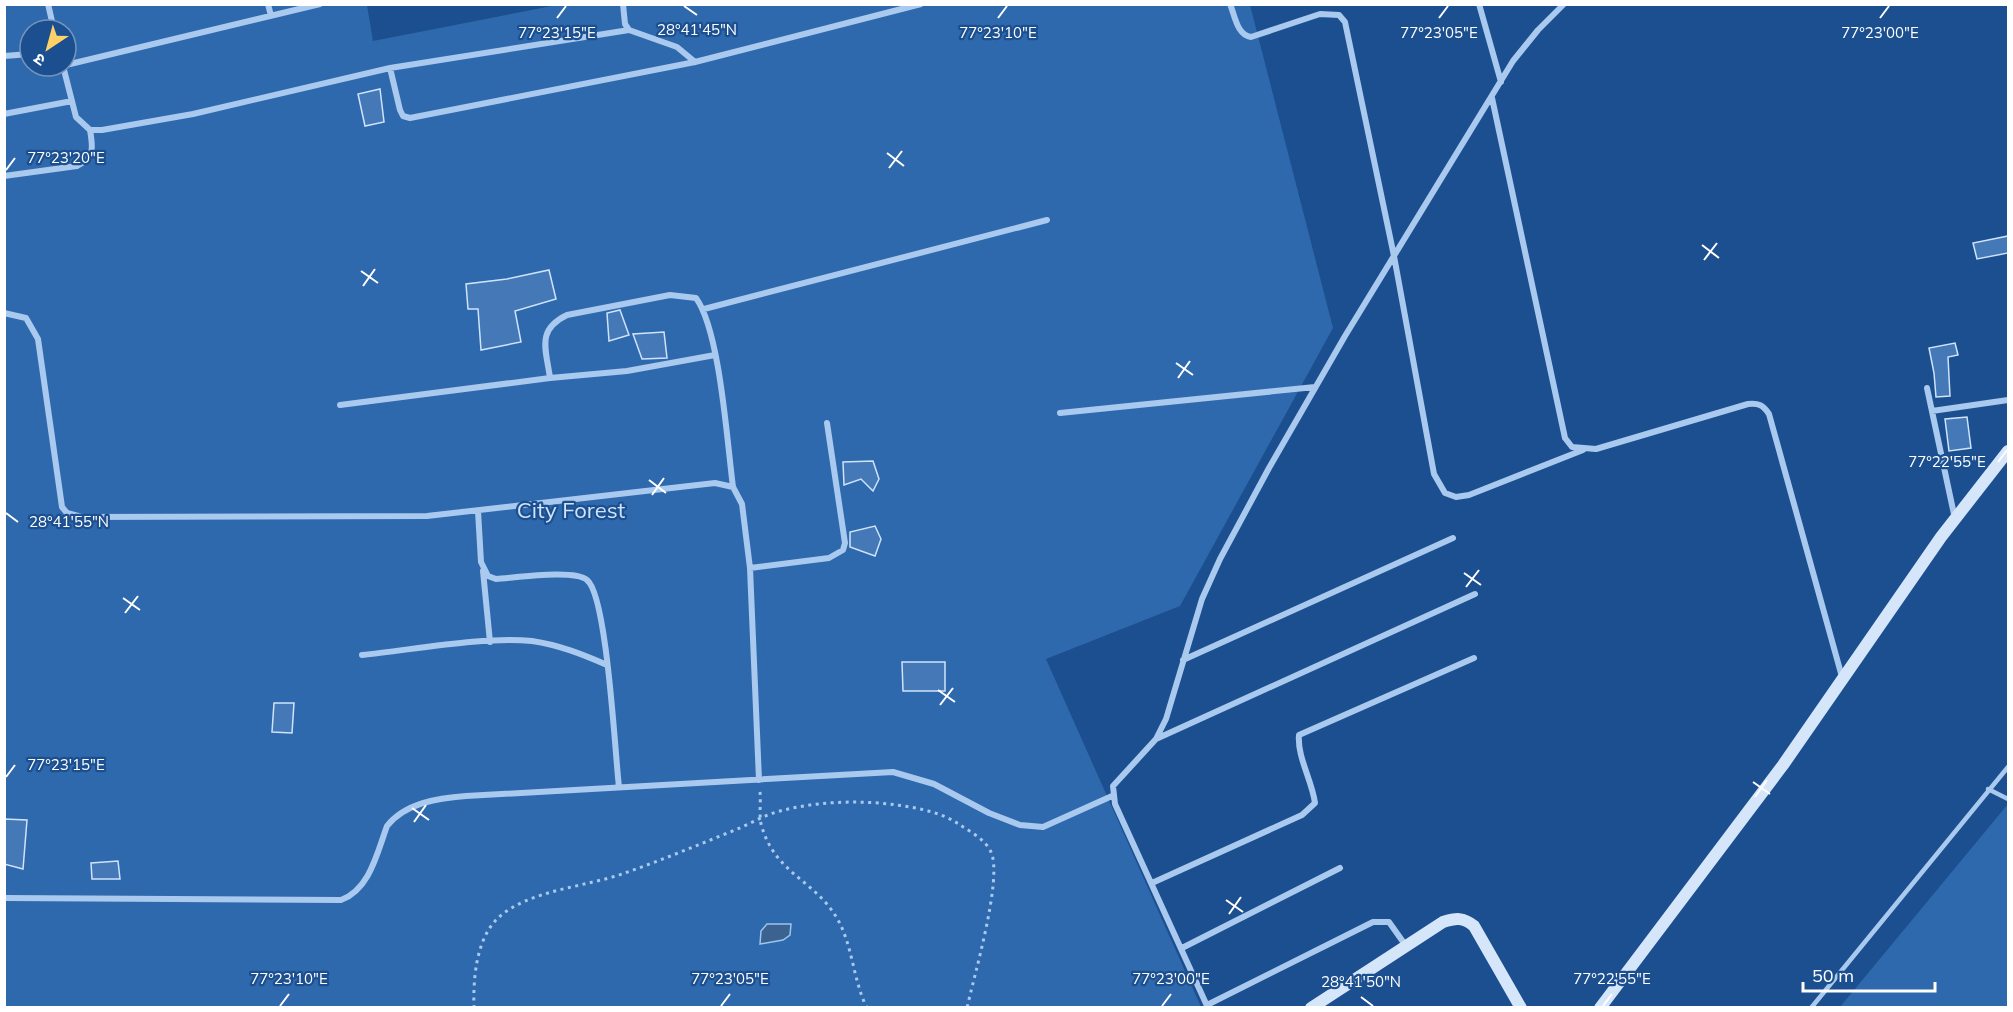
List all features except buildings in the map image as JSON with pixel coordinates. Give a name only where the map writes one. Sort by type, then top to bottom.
[{"type":"street","points":[[268,4],[271,16]]},
{"type":"street","points":[[78,63],[320,4]]},
{"type":"street","points":[[623,4],[624,24],[629,30]]},
{"type":"street","points":[[390,68],[400,110],[403,116],[410,118],[695,62],[921,4]]},
{"type":"street","points":[[1230,4],[1241,33],[1251,37],[1320,14],[1339,15],[1345,22],[1394,256],[1434,474],[1445,493],[1456,497],[1469,495],[1583,450],[1596,449],[1748,404],[1757,403],[1764,406],[1769,414],[1843,679]]},
{"type":"street","points":[[1479,4],[1501,82]]},
{"type":"street","points":[[1406,946],[1389,922],[1373,922],[1207,1006],[1112,796],[1113,786],[1156,739],[1172,703],[1202,599],[1220,559],[1315,387],[1524,45],[1564,4]]},
{"type":"street","points":[[90,130],[193,114],[390,68],[629,30],[677,47],[695,62]]},
{"type":"street","points":[[4,176],[77,166],[92,156],[90,130],[76,117],[67,78]]},
{"type":"street","points":[[1492,97],[1565,438],[1572,447],[1583,450]]},
{"type":"street","points":[[4,114],[72,102]]},
{"type":"street","points":[[704,309],[1047,220]]},
{"type":"street","points":[[550,378],[545,343],[547,330],[552,322],[567,315],[670,295],[696,298],[704,309],[714,355],[733,487],[742,504],[750,568],[759,780]]},
{"type":"street","points":[[4,313],[26,318],[38,339],[62,507],[68,513],[82,517],[380,517],[478,511],[715,483],[733,487]]},
{"type":"street","points":[[340,405],[550,378],[627,371],[714,355]]},
{"type":"street","points":[[1060,412],[1315,387]]},
{"type":"street","points":[[1927,388],[1955,520]]},
{"type":"street","points":[[1932,411],[2008,400]]},
{"type":"street","points":[[750,568],[830,558],[843,550],[845,543],[827,423]]},
{"type":"street","points":[[1600,1008],[1783,765],[1955,520],[2008,451]]},
{"type":"street","points":[[478,511],[490,642]]},
{"type":"street","points":[[1183,660],[1454,538]]},
{"type":"street","points":[[483,570],[488,576],[496,579],[573,575],[586,578],[594,587],[599,602],[607,665],[619,787]]},
{"type":"street","points":[[1156,739],[1475,594]]},
{"type":"street","points":[[362,655],[490,642],[531,641],[567,648],[607,665]]},
{"type":"street","points":[[1152,883],[1302,815],[1311,808],[1315,803],[1314,790],[1298,745],[1299,735],[1474,658]]},
{"type":"street","points":[[4,898],[341,900],[353,896],[361,887],[387,826],[394,818],[407,810],[446,798],[893,772],[934,784],[988,813],[1020,825],[1043,827],[1112,796]]},
{"type":"street","points":[[1182,948],[1340,868]]},
{"type":"street","points":[[1311,1008],[1443,922],[1456,918],[1466,919],[1474,926],[1521,1008]]},
{"type":"lane","points":[[1811,1008],[2008,767]]},
{"type":"lane","points":[[1988,789],[2008,799]]},
{"type":"path","points":[[760,794],[760,818],[768,846],[775,857],[824,901],[838,920],[867,1008]]},
{"type":"path","points":[[474,1008],[476,968],[486,936],[498,918],[514,907],[540,895],[594,884],[631,871],[779,811],[825,803],[884,803],[929,811],[950,819],[981,839],[990,850],[994,869],[990,900],[967,1008]]},
{"type":"green space","name":"City Forest","points":[[562,4],[1250,5],[1333,328],[1180,606],[1046,659],[1201,1007],[5,1008],[5,5],[367,5],[373,41]]},
{"type":"green space","points":[[2008,804],[2008,1007],[1840,1007]]},
{"type":"shaded area","points":[[767,924],[791,924],[790,935],[783,940],[760,944],[761,931]]}]
